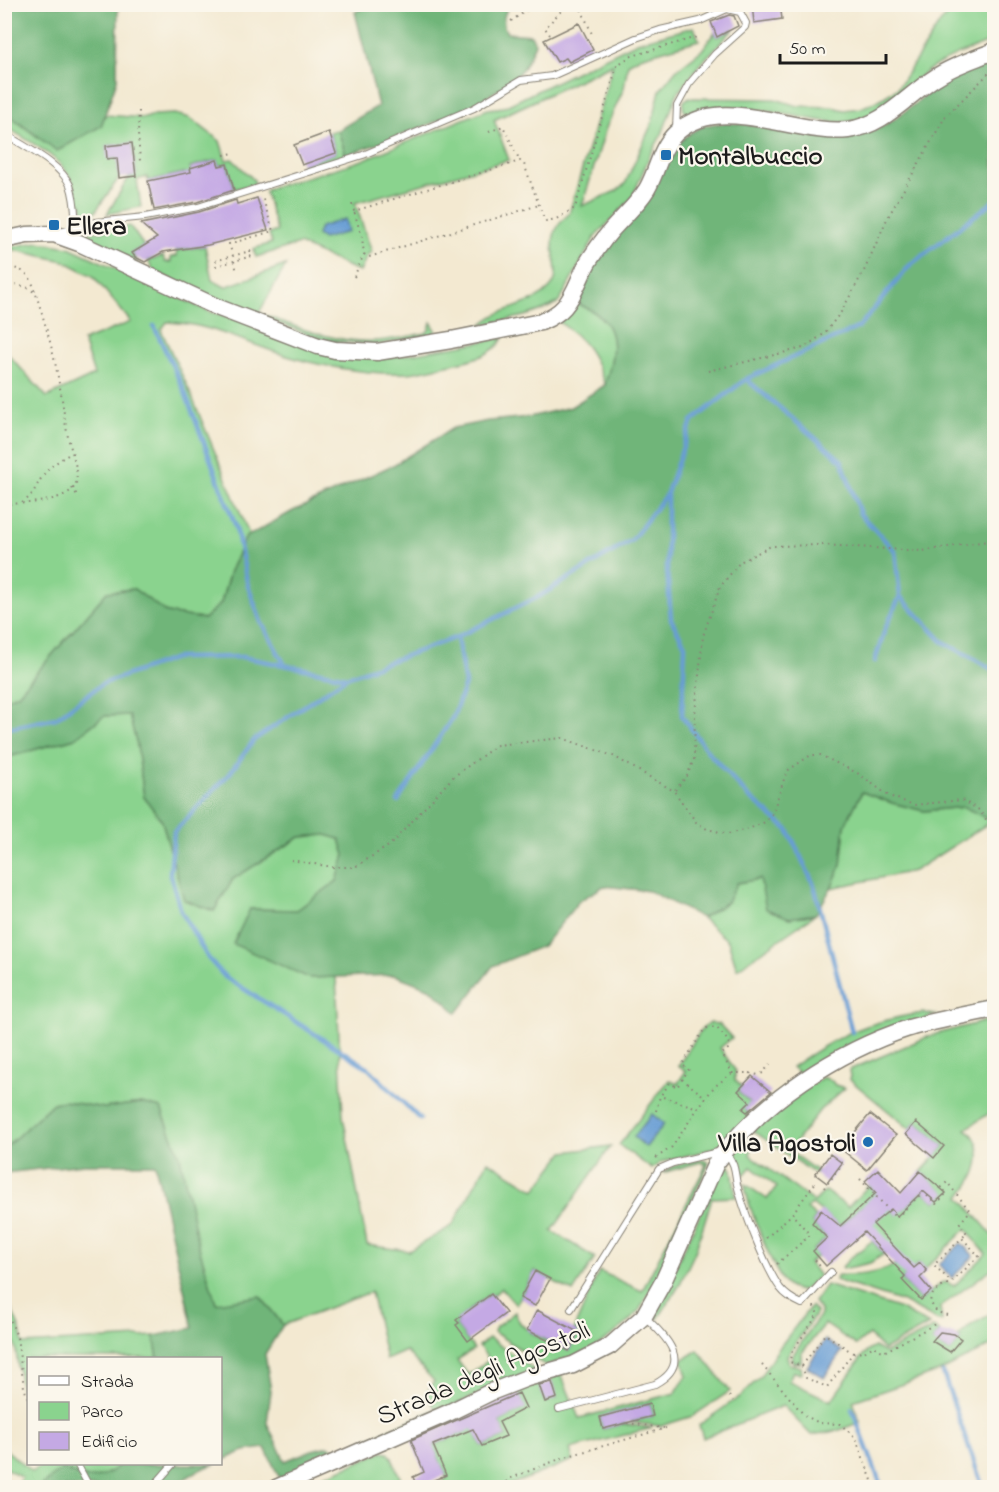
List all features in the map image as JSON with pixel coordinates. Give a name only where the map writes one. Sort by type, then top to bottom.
[{"type":"street","points":[[4,240],[27,235],[54,234],[79,243],[219,308],[318,346],[352,352],[398,349],[542,322],[565,307],[589,261],[616,224],[635,207],[647,188],[664,148],[676,133],[694,121],[726,115],[810,128],[849,130],[872,123],[894,110],[938,75],[994,51]]},
{"type":"street","name":"Strada degli Agostoli","points":[[276,1488],[491,1392],[591,1357],[629,1332],[644,1316],[663,1282],[716,1163],[725,1151],[767,1110],[784,1095],[849,1054],[910,1028],[994,1009]]},
{"type":"lane","points":[[54,234],[76,226],[186,210],[363,155],[474,108],[521,80],[552,76],[636,38],[700,21],[727,9],[740,12],[746,23],[745,27],[703,66],[681,96],[677,106],[676,133]]},
{"type":"lane","points":[[4,133],[61,171],[70,185],[76,226]]},
{"type":"lane","points":[[571,1309],[659,1168],[725,1151],[735,1164],[737,1182],[759,1244],[781,1289],[790,1299],[802,1304],[831,1272]]},
{"type":"lane","points":[[559,1409],[655,1384],[668,1377],[674,1368],[675,1354],[663,1335],[644,1316]]},
{"type":"lane","points":[[78,1465],[90,1488]]},
{"type":"lane","points":[[152,1488],[172,1465]]},
{"type":"path","points":[[511,21],[536,4]]},
{"type":"path","points":[[579,4],[592,34]]},
{"type":"path","points":[[550,35],[545,28],[563,9]]},
{"type":"path","points":[[489,132],[503,126],[520,161],[524,164],[546,221],[556,219],[575,208],[617,66],[622,61],[644,52],[698,37]]},
{"type":"path","points":[[708,371],[803,348],[824,334],[841,312],[860,278],[886,219],[945,117],[994,68]]},
{"type":"path","points":[[139,111],[140,161]]},
{"type":"path","points":[[224,155],[234,153]]},
{"type":"path","points":[[354,211],[520,161]]},
{"type":"path","points":[[233,256],[229,244],[273,231],[258,188]]},
{"type":"path","points":[[352,204],[364,254],[354,277]]},
{"type":"path","points":[[364,254],[369,256],[538,205]]},
{"type":"path","points":[[250,251],[252,256],[216,266],[215,261],[233,256],[250,251]]},
{"type":"path","points":[[234,261],[237,271]]},
{"type":"path","points":[[4,265],[25,272],[32,281],[47,329],[59,381],[76,473],[76,484],[68,493],[52,499],[20,505],[4,503]]},
{"type":"path","points":[[4,281],[29,288],[36,294]]},
{"type":"path","points":[[20,505],[32,496],[42,476],[52,465],[72,453]]},
{"type":"path","points":[[72,488],[77,495]]},
{"type":"path","points":[[674,791],[687,776],[694,759],[695,714],[703,636],[720,587],[740,562],[771,546],[822,545],[922,551],[994,540]]},
{"type":"path","points":[[291,860],[332,867],[355,867],[390,845],[453,777],[497,744],[562,738],[613,756],[674,791],[696,822],[707,829],[728,834],[765,822],[772,814],[787,771],[811,755],[820,754],[859,774],[889,796],[914,804],[962,800],[979,810],[994,830]]},
{"type":"path","points":[[656,1112],[660,1096],[670,1083],[677,1087],[689,1069],[682,1065],[704,1030],[709,1026],[717,1028],[729,1041],[728,1049],[722,1054],[732,1073]]},
{"type":"path","points":[[652,1162],[672,1147],[705,1097],[732,1073],[758,1075],[763,1073],[770,1064]]},
{"type":"path","points":[[682,1079],[705,1097]]},
{"type":"path","points":[[660,1096],[698,1108]]},
{"type":"path","points":[[824,1188],[843,1164]]},
{"type":"path","points":[[860,1179],[896,1218],[923,1192],[936,1204],[947,1193],[941,1188],[947,1182],[970,1211],[959,1224],[967,1233],[934,1265],[951,1282]]},
{"type":"path","points":[[759,1244],[792,1214],[816,1182]]},
{"type":"path","points":[[770,1269],[810,1235],[792,1214]]},
{"type":"path","points":[[947,1315],[937,1311],[930,1302],[933,1293],[951,1282],[979,1256],[962,1238]]},
{"type":"path","points":[[4,1304],[17,1337],[27,1397]]},
{"type":"path","points":[[802,1366],[792,1364],[789,1356],[818,1314],[812,1304]]},
{"type":"path","points":[[802,1366],[825,1334],[853,1353],[864,1352],[874,1346],[884,1352],[935,1324]]},
{"type":"path","points":[[17,1337],[21,1336]]},
{"type":"path","points":[[802,1366],[806,1378],[827,1387],[853,1353]]},
{"type":"path","points":[[762,1365],[804,1415],[819,1423],[840,1424],[855,1437],[875,1488]]},
{"type":"path","points":[[729,1396],[733,1401]]},
{"type":"path","points":[[508,1488],[507,1482],[511,1478],[565,1457],[666,1428],[627,1423]]},
{"type":"green space","points":[[371,4],[421,5],[432,10],[436,5],[510,5],[504,19],[507,33],[531,35],[535,43],[523,68],[490,95],[441,119],[346,155],[338,130],[378,106],[355,12]]},
{"type":"green space","points":[[4,5],[118,5],[117,80],[101,126],[57,151],[5,112]]},
{"type":"green space","points":[[955,5],[994,5],[994,40],[935,66],[883,107],[859,119],[831,122],[731,107],[701,109],[686,113],[683,108],[684,101],[688,98],[775,99],[798,106],[832,107],[844,110],[861,108],[897,89],[938,26]]},
{"type":"green space","points":[[694,27],[699,40],[640,57],[628,64],[624,88],[606,128],[582,206],[616,191],[625,184],[652,123],[660,90],[676,70],[702,50],[715,32],[717,37],[734,29],[700,64],[677,94],[662,134],[650,155],[632,198],[595,237],[559,302],[550,307],[521,317],[481,325],[497,314],[535,299],[551,287],[556,271],[553,244],[555,234],[559,224],[569,214],[613,64],[494,120],[509,160],[355,203],[372,252],[368,254],[360,272],[299,244],[256,257],[253,249],[272,243],[269,234],[277,231],[265,192],[270,188],[360,161],[488,109],[504,107],[637,42]]},
{"type":"green space","points":[[994,58],[994,822],[964,807],[924,811],[862,792],[845,825],[841,865],[816,914],[789,918],[766,909],[760,879],[737,883],[727,902],[702,918],[649,891],[604,886],[579,901],[543,946],[493,966],[457,1013],[431,989],[395,975],[309,978],[233,944],[250,909],[297,910],[337,881],[345,855],[340,839],[326,835],[300,837],[233,879],[214,911],[184,900],[162,821],[144,797],[137,745],[129,715],[104,716],[75,738],[5,758],[5,699],[18,694],[107,592],[134,589],[167,613],[204,619],[221,603],[230,571],[246,537],[293,511],[395,464],[453,428],[488,421],[529,417],[571,407],[605,385],[613,348],[610,330],[598,315],[577,303],[600,254],[668,155],[690,133],[713,124],[730,123],[831,137],[859,135],[879,128],[897,117],[944,80]]},
{"type":"green space","points":[[4,112],[43,141],[101,126],[105,115],[145,118],[175,114],[190,118],[220,141],[226,160],[232,159],[254,180],[255,184],[234,189],[227,164],[219,166],[217,160],[190,167],[192,174],[183,173],[148,181],[147,177],[137,180],[141,207],[107,214],[129,177],[136,175],[132,143],[106,146],[108,159],[117,158],[119,178],[95,212],[84,213],[82,204],[78,202],[75,188],[61,165],[44,150],[5,126]]},
{"type":"green space","points":[[338,130],[346,155],[303,170],[302,165],[336,153],[329,132]]},
{"type":"green space","points":[[130,226],[144,246],[132,253],[138,263],[82,234]]},
{"type":"green space","points":[[38,242],[69,247],[210,312],[393,357],[503,338],[493,349],[474,359],[418,372],[391,373],[357,371],[321,365],[287,356],[208,328],[167,322],[161,330],[189,390],[249,534],[230,571],[221,603],[204,619],[167,613],[134,589],[107,592],[18,694],[5,699],[5,351],[47,397],[94,375],[83,341],[131,322],[93,276],[64,261],[5,248]]},
{"type":"green space","points":[[205,246],[212,280],[225,287],[286,265],[259,313],[287,324],[330,337],[360,341],[388,340],[426,333],[431,322],[436,330],[434,334],[377,345],[326,340],[218,302],[154,271],[148,261],[163,256],[165,262],[171,262],[171,257],[177,256],[176,251]]},
{"type":"green space","points":[[577,303],[598,315],[610,330],[613,348],[605,385],[597,365],[583,342],[559,322],[572,312]]},
{"type":"green space","points":[[129,715],[137,745],[144,797],[162,821],[185,900],[214,911],[233,879],[300,837],[326,835],[340,839],[345,855],[337,881],[297,910],[250,909],[309,978],[336,977],[343,1116],[367,1245],[409,1251],[452,1226],[488,1161],[535,1190],[564,1152],[611,1146],[552,1231],[595,1258],[573,1292],[535,1271],[516,1305],[501,1288],[457,1320],[459,1323],[456,1325],[474,1349],[457,1360],[468,1375],[489,1360],[479,1346],[489,1338],[535,1370],[354,1448],[358,1443],[436,1409],[426,1395],[434,1381],[406,1351],[386,1360],[371,1292],[283,1325],[260,1296],[216,1304],[198,1244],[142,1103],[104,1108],[64,1101],[53,1103],[5,1148],[5,758],[75,738],[104,716]]},
{"type":"green space","points":[[862,792],[924,811],[964,807],[992,821],[914,871],[831,888],[841,865],[845,825]]},
{"type":"green space","points":[[760,879],[789,918],[816,914],[737,969],[728,941],[702,918],[727,902],[737,883]]},
{"type":"green space","points":[[923,1013],[935,1015],[801,1075],[792,1067],[824,1046],[854,1031],[885,1020]]},
{"type":"green space","points":[[994,1019],[994,1110],[966,1129],[977,1143],[979,1160],[973,1179],[960,1197],[994,1237],[994,1267],[940,1307],[942,1321],[938,1321],[903,1302],[835,1280],[838,1275],[882,1271],[904,1258],[875,1237],[862,1206],[840,1226],[812,1204],[807,1209],[816,1217],[812,1223],[827,1238],[813,1250],[818,1256],[809,1263],[819,1276],[802,1291],[789,1287],[780,1277],[768,1251],[750,1205],[745,1184],[767,1199],[777,1187],[751,1167],[744,1175],[733,1154],[745,1138],[753,1143],[750,1155],[814,1202],[825,1191],[848,1207],[869,1185],[897,1215],[923,1191],[936,1202],[945,1193],[921,1172],[944,1146],[916,1122],[910,1129],[849,1079],[849,1070],[932,1035]],"holes":[[[966,1229],[986,1254],[954,1286],[946,1282],[941,1283],[921,1300],[902,1280],[919,1263],[925,1269]]]},
{"type":"green space","points":[[710,1023],[719,1024],[732,1038],[720,1048],[735,1070],[735,1080],[742,1087],[738,1092],[750,1102],[744,1109],[752,1117],[720,1147],[661,1162],[652,1169],[619,1145],[669,1080],[677,1084],[686,1071],[678,1066],[703,1027]]},
{"type":"green space","points":[[823,1077],[845,1088],[820,1110],[789,1151],[817,1171],[815,1174],[753,1129],[787,1099]]},
{"type":"green space","points":[[64,1101],[104,1108],[142,1103],[161,1108],[180,1156],[198,1244],[216,1303],[260,1296],[283,1325],[265,1354],[271,1391],[267,1423],[285,1461],[328,1446],[343,1453],[280,1479],[265,1448],[244,1451],[222,1461],[222,1357],[158,1357],[154,1336],[193,1328],[155,1164],[84,1164],[5,1173],[5,1148],[53,1103]]},
{"type":"green space","points":[[702,1159],[709,1163],[657,1277],[639,1311],[624,1326],[590,1351],[546,1366],[495,1333],[496,1327],[515,1312],[523,1326],[529,1331],[569,1351],[578,1332],[574,1329],[599,1271],[642,1291],[706,1165],[701,1162],[662,1173],[674,1166]]},
{"type":"green space","points":[[727,1162],[732,1170],[736,1197],[712,1198],[695,1252],[679,1286],[657,1320],[655,1311],[724,1163]]},
{"type":"green space","points":[[872,1241],[884,1254],[870,1263],[843,1269],[842,1267],[849,1259]]},
{"type":"green space","points":[[826,1285],[901,1309],[929,1325],[884,1350],[869,1335],[856,1345],[825,1324],[801,1354],[801,1363],[793,1362],[792,1356],[820,1315],[820,1310],[814,1302]]},
{"type":"green space","points":[[4,1293],[20,1329],[23,1344],[154,1336],[158,1357],[27,1357],[27,1404],[21,1390],[15,1344],[5,1345]]},
{"type":"green space","points":[[811,1306],[816,1312],[815,1315],[787,1356],[789,1364],[801,1367],[802,1372],[800,1374],[793,1371],[789,1381],[831,1401],[864,1354],[874,1347],[885,1353],[933,1328],[940,1332],[932,1341],[950,1352],[961,1339],[958,1337],[971,1325],[994,1312],[994,1344],[941,1371],[853,1401],[860,1422],[837,1431],[811,1435],[783,1406],[703,1438],[699,1425],[742,1395],[760,1377]]},
{"type":"green space","points":[[698,1350],[730,1391],[693,1416],[661,1426],[630,1422],[653,1416],[650,1404],[600,1417],[603,1429],[623,1424],[652,1428],[570,1449],[573,1460],[510,1485],[510,1487],[446,1487],[443,1480],[447,1478],[432,1446],[465,1432],[467,1417],[482,1446],[506,1436],[499,1422],[525,1408],[517,1390],[536,1382],[539,1384],[545,1402],[557,1398],[551,1380],[552,1377],[561,1374],[579,1418],[675,1393],[687,1376],[682,1360]]},
{"type":"green space","points":[[5,1449],[32,1472],[42,1465],[120,1465],[106,1474],[93,1478],[79,1476],[62,1469],[39,1487],[5,1487],[4,1479],[17,1485],[22,1477],[5,1468]]},
{"type":"green space","points":[[382,1452],[391,1456],[404,1487],[299,1487]]},
{"type":"green space","points":[[120,1465],[212,1465],[199,1470],[172,1487],[39,1488],[62,1469],[86,1478],[99,1477]]},
{"type":"water","points":[[345,219],[348,232],[323,239],[317,235],[320,227]]},
{"type":"water","points":[[652,1114],[664,1124],[646,1147],[634,1137]]},
{"type":"water","points":[[961,1243],[974,1256],[952,1278],[939,1265]]},
{"type":"water","points":[[825,1340],[842,1351],[824,1378],[807,1367]]},
{"type":"building","points":[[752,4],[780,4],[782,19],[754,23]]},
{"type":"building","points":[[729,15],[734,16],[738,26],[717,37],[711,22]]},
{"type":"building","points":[[579,23],[593,50],[569,62],[566,58],[557,62],[544,40]]},
{"type":"building","points":[[329,132],[336,153],[302,165],[294,145]]},
{"type":"building","points":[[132,143],[136,176],[119,178],[117,158],[107,159],[106,146]]},
{"type":"building","points":[[217,160],[219,166],[227,164],[234,190],[197,202],[154,210],[148,181],[191,172],[190,168]]},
{"type":"building","points":[[257,198],[268,230],[208,245],[163,252],[145,262],[132,253],[157,238],[141,224],[199,212],[236,200],[237,204]]},
{"type":"building","points":[[752,1076],[771,1092],[747,1112],[743,1109],[750,1102],[738,1091]]},
{"type":"building","name":"Villa Agostoli","points":[[870,1114],[896,1135],[867,1170],[841,1149]]},
{"type":"building","points":[[916,1122],[944,1146],[934,1158],[906,1134]]},
{"type":"building","points":[[830,1154],[842,1163],[827,1183],[815,1174]]},
{"type":"building","points":[[878,1169],[901,1193],[920,1171],[946,1193],[936,1202],[923,1191],[897,1216],[891,1209],[873,1224],[914,1268],[920,1263],[927,1271],[920,1278],[931,1291],[921,1300],[902,1280],[905,1276],[864,1232],[826,1266],[813,1251],[827,1238],[812,1223],[821,1210],[840,1226],[876,1193],[865,1181]]},
{"type":"building","points":[[535,1271],[550,1279],[535,1306],[520,1298]]},
{"type":"building","points":[[491,1294],[506,1313],[468,1341],[456,1325],[459,1323],[456,1320]]},
{"type":"building","points":[[537,1310],[578,1332],[569,1351],[527,1330]]},
{"type":"building","points":[[940,1332],[954,1334],[961,1339],[950,1352],[932,1341]]},
{"type":"building","points":[[552,1382],[557,1398],[545,1402],[539,1385]]},
{"type":"building","points":[[519,1393],[526,1408],[499,1422],[506,1436],[482,1446],[473,1429],[433,1445],[446,1475],[417,1487],[413,1477],[424,1472],[411,1440]]},
{"type":"building","points":[[650,1404],[653,1416],[603,1429],[600,1417]]},
{"type":"waterway","points":[[4,729],[56,718],[102,684],[175,658],[242,657],[347,677],[457,637],[538,597],[632,540],[667,493],[692,421],[746,379],[859,327],[910,265],[994,201]]},
{"type":"waterway","points":[[154,326],[184,390],[236,527],[248,586],[261,622],[285,665]]},
{"type":"waterway","points":[[746,379],[842,461],[860,514],[895,551],[900,596],[942,641],[994,670]]},
{"type":"waterway","points":[[667,494],[667,569],[671,619],[685,645],[682,716],[708,752],[749,797],[788,830],[814,885],[852,1032]]},
{"type":"waterway","points":[[875,661],[885,629],[900,596]]},
{"type":"waterway","points":[[398,801],[453,717],[465,684],[457,637]]},
{"type":"waterway","points":[[347,677],[254,740],[230,773],[174,832],[170,873],[181,911],[208,958],[225,977],[367,1067],[420,1119]]},
{"type":"waterway","points":[[943,1373],[983,1488]]},
{"type":"waterway","points":[[852,1409],[882,1488]]},
{"type":"place","name":"Montalbuccio","points":[[666,155]]},
{"type":"place","name":"Ellera","points":[[54,225]]},
{"type":"place","name":"Villa Agostoli","points":[[868,1142]]}]
